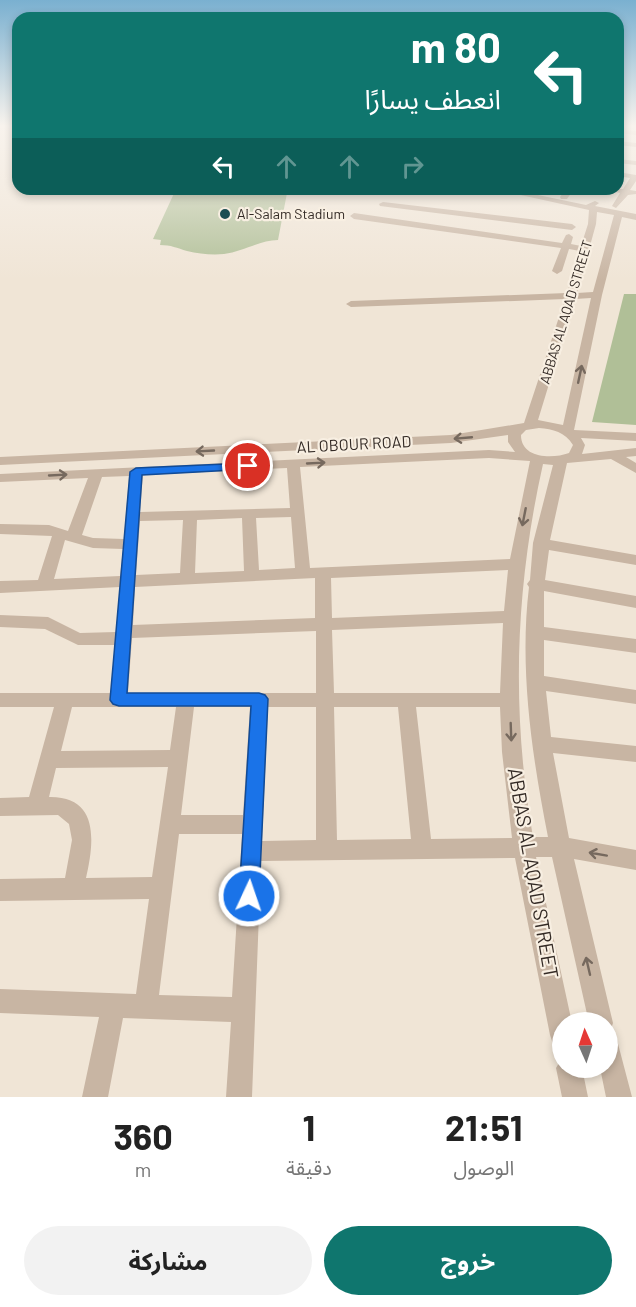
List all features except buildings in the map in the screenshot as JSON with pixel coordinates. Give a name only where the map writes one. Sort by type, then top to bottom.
[{"type":"street","points":[[617,210],[636,177]]},
{"type":"street","points":[[624,192],[636,194]]},
{"type":"street","points":[[531,195],[617,210],[636,210]]},
{"type":"street","points":[[557,195],[594,206]]},
{"type":"street","points":[[383,204],[572,227]]},
{"type":"street","name":"ABBAS AL AQAD STREET","points":[[594,206],[585,249],[588,282],[597,296],[569,432],[576,439],[578,450],[565,460],[545,515],[535,584],[534,632],[542,744],[561,847],[598,1012]]},
{"type":"street","points":[[617,210],[636,218]]},
{"type":"street","name":"ABBAS AL AQAD STREET","points":[[525,426],[550,366],[570,296],[588,282],[617,210]]},
{"type":"street","points":[[354,216],[585,249]]},
{"type":"street","points":[[557,271],[574,222],[592,224]]},
{"type":"street","points":[[351,304],[597,296]]},
{"type":"street","points":[[533,458],[514,445],[512,439],[514,433],[525,426],[549,425],[569,432],[636,437]]},
{"type":"street","name":"AL OBOUR ROAD","points":[[0,461],[451,439],[487,435],[525,426]]},
{"type":"street","points":[[565,460],[611,453],[636,452]]},
{"type":"street","points":[[611,453],[636,469]]},
{"type":"street","name":"AL OBOUR ROAD","points":[[2,478],[489,454],[565,460]]},
{"type":"street","name":"ABBAS AL AQAD STREET","points":[[533,458],[516,564],[510,699],[516,794],[557,1012]]},
{"type":"street","points":[[293,464],[303,573]]},
{"type":"street","points":[[119,700],[136,472]]},
{"type":"street","points":[[44,585],[96,474]]},
{"type":"street","points":[[0,493],[2,478]]},
{"type":"street","points":[[132,518],[298,512]]},
{"type":"street","points":[[249,514],[252,576]]},
{"type":"street","points":[[187,579],[190,516]]},
{"type":"street","points":[[0,529],[38,529],[93,543],[130,544]]},
{"type":"street","points":[[540,543],[636,560]]},
{"type":"street","points":[[0,587],[516,564]]},
{"type":"street","points":[[323,573],[327,850]]},
{"type":"street","points":[[535,584],[636,602]]},
{"type":"street","points":[[0,621],[48,624],[78,639],[324,624],[512,617]]},
{"type":"street","points":[[534,632],[636,646]]},
{"type":"street","points":[[536,682],[636,697]]},
{"type":"street","points":[[146,1006],[186,699]]},
{"type":"street","points":[[239,1097],[259,699]]},
{"type":"street","points":[[0,700],[510,699]]},
{"type":"street","points":[[36,807],[65,700]]},
{"type":"street","points":[[406,700],[422,849]]},
{"type":"street","points":[[542,744],[636,754]]},
{"type":"street","points":[[48,760],[178,758]]},
{"type":"street","points":[[0,807],[68,808],[77,815],[82,824],[81,845],[73,889]]},
{"type":"street","points":[[169,825],[252,824]]},
{"type":"street","points":[[251,851],[561,847],[636,860]]},
{"type":"street","points":[[0,890],[161,888]]},
{"type":"street","points":[[0,1001],[244,1010]]},
{"type":"street","points":[[95,1097],[113,1005]]},
{"type":"street","points":[[571,1078],[575,1097]]},
{"type":"street","points":[[615,1078],[619,1097]]},
{"type":"green space","points":[[173,195],[287,195],[278,240],[231,253],[206,254],[160,245],[161,240],[153,239]]},
{"type":"green space","points":[[624,294],[636,294],[636,425],[592,422]]},
{"type":"place","name":"Al-Salam Stadium","points":[[225,214]]},
{"type":"route","points":[[248,466],[136,472],[119,700],[259,699],[249,896]]}]
